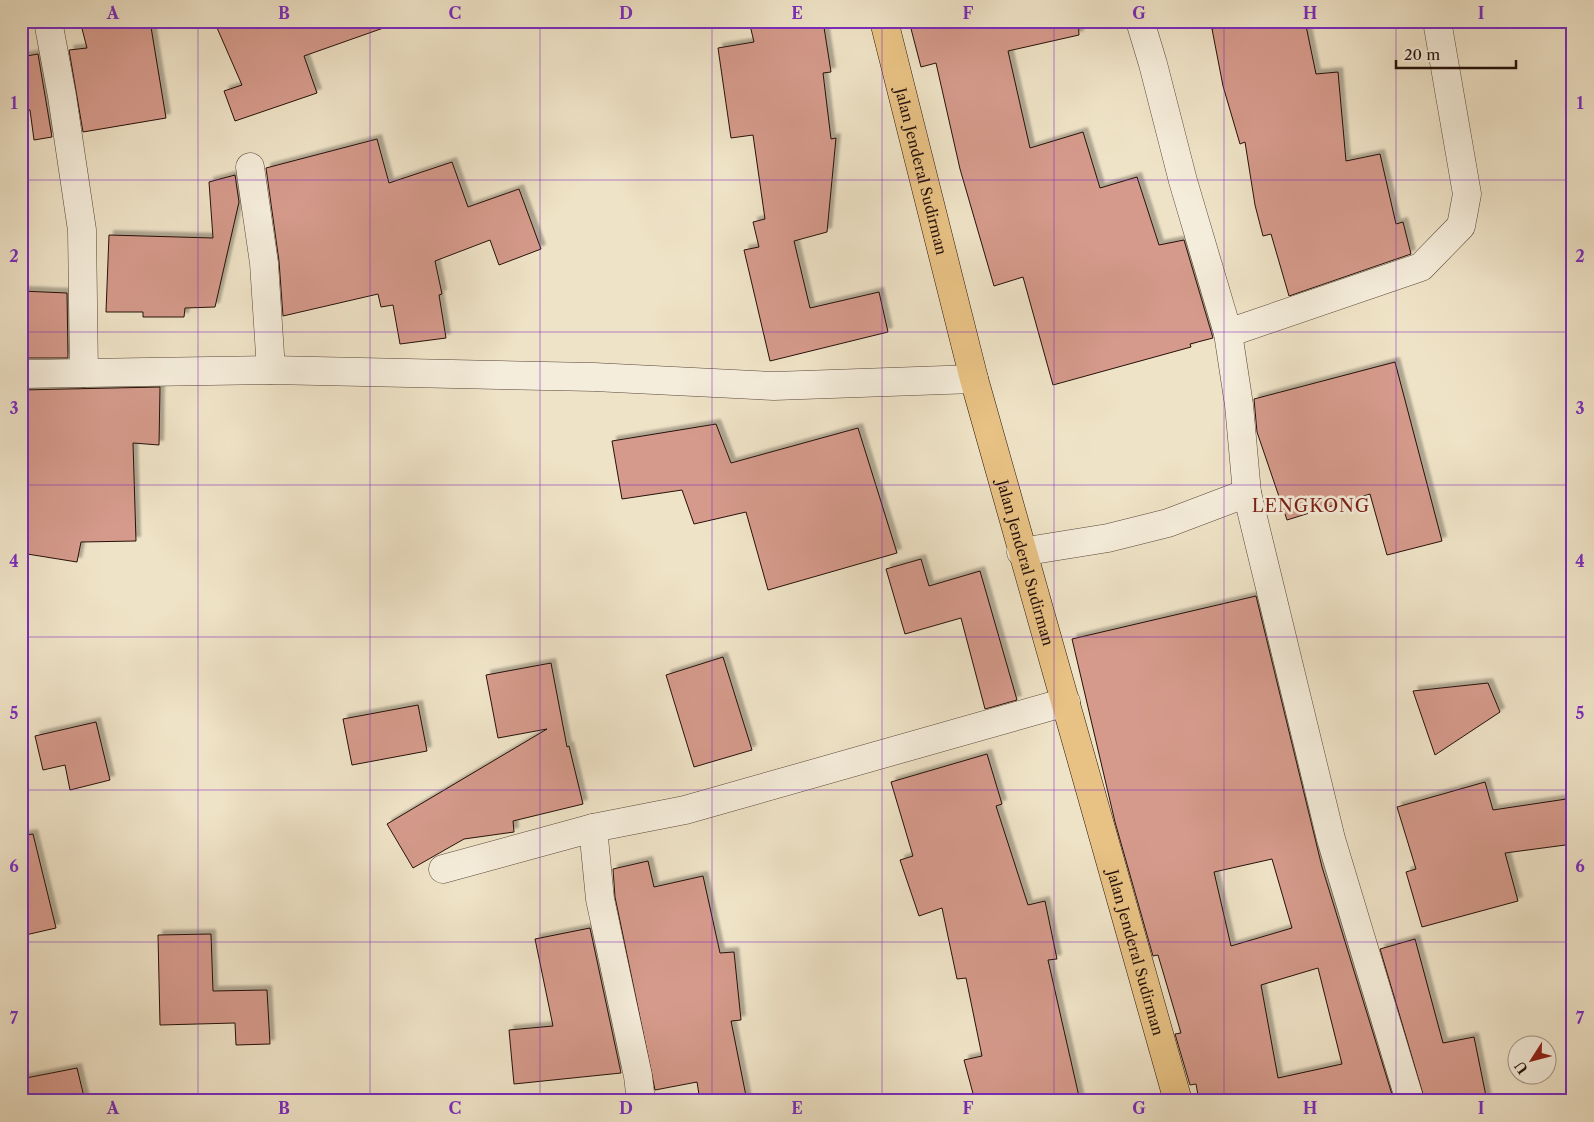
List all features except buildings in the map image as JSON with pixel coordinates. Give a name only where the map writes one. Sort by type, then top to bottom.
[{"type":"main road","name":"Jalan Jenderal Sudirman","points":[[884,21],[974,379],[1021,552],[1066,702],[1178,1101]]},
{"type":"street","points":[[48,21],[62,96],[82,230],[84,373]]},
{"type":"street","points":[[1140,21],[1183,180],[1228,334],[1239,405],[1246,493],[1331,839],[1410,1101]]},
{"type":"street","points":[[1228,334],[1420,267],[1461,226],[1467,194],[1437,21]]},
{"type":"street","points":[[250,167],[264,264],[271,370]]},
{"type":"street","points":[[21,374],[271,370],[594,376],[774,386],[974,379]]},
{"type":"street","points":[[1021,552],[1108,538],[1168,523],[1246,493]]},
{"type":"street","points":[[443,869],[592,828],[685,810],[1066,702]]},
{"type":"street","points":[[592,828],[600,899],[638,1076],[641,1101]]},
{"type":"district","name":"LENGKONG","points":[[1311,506]]}]
